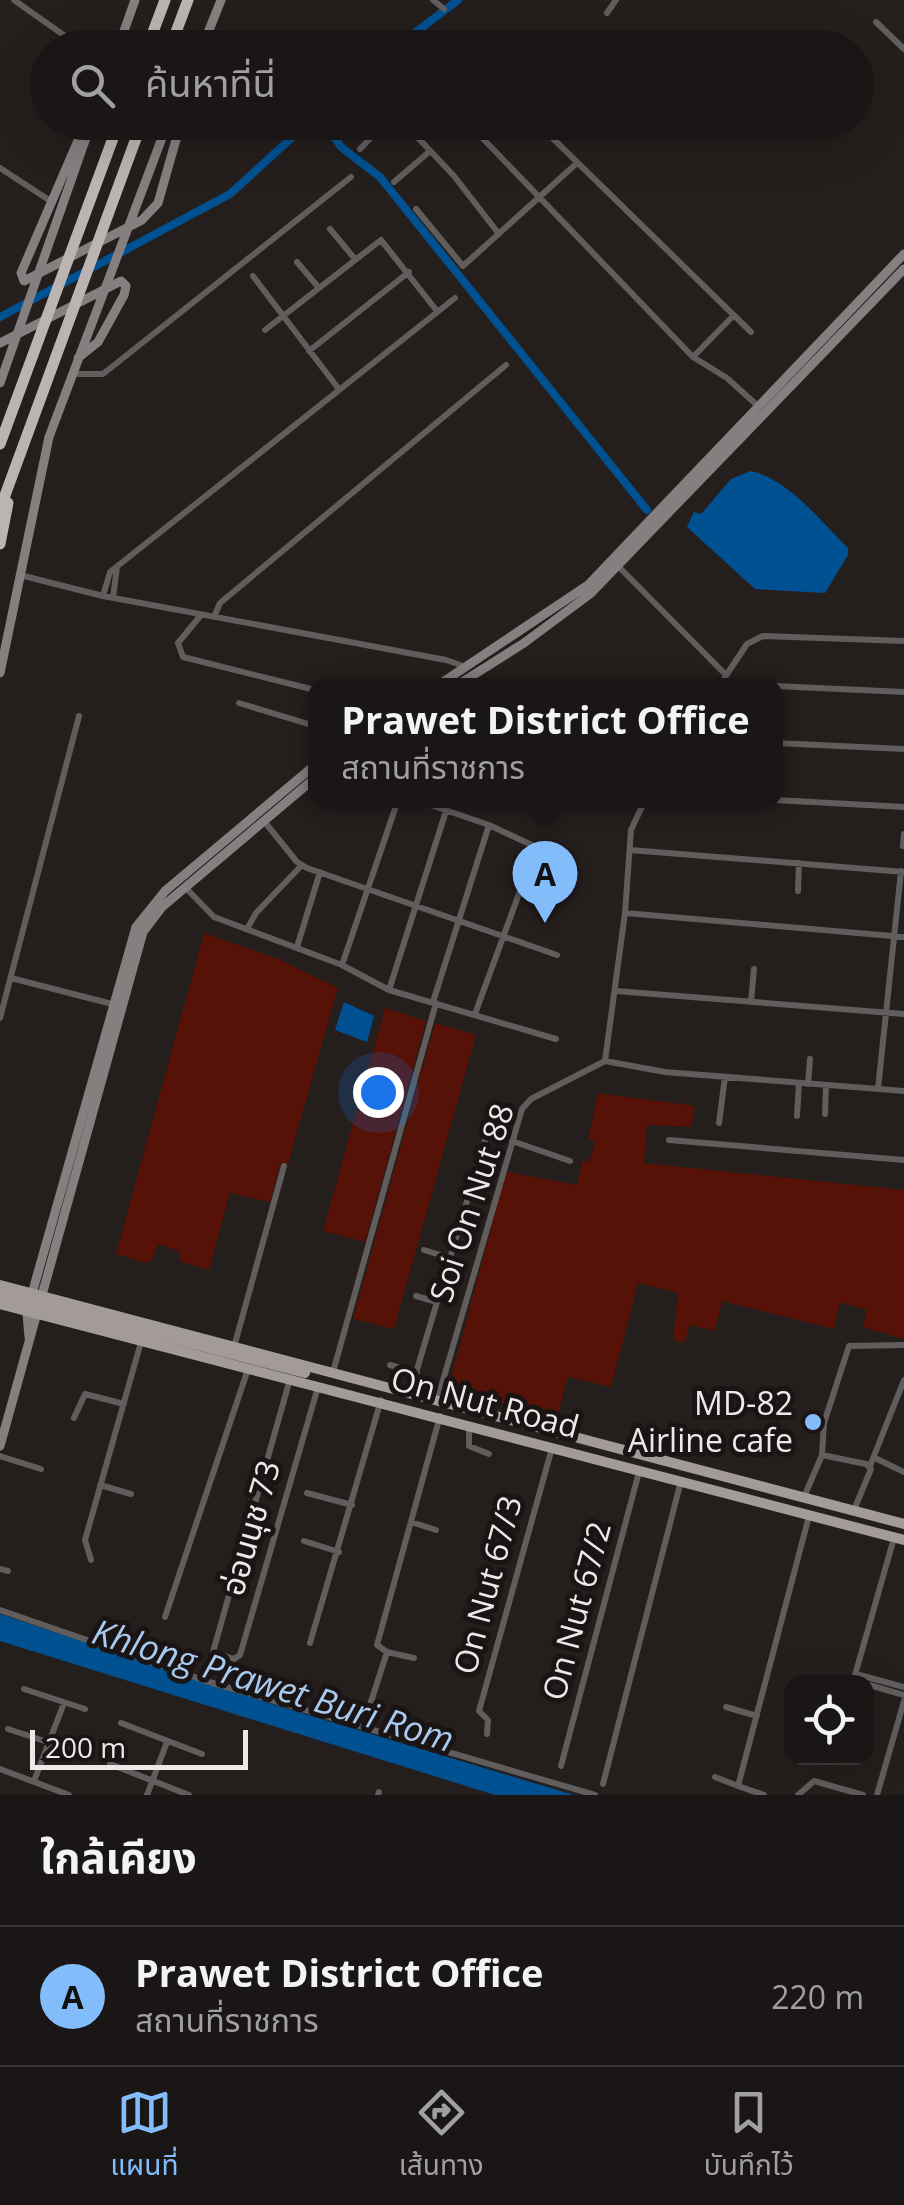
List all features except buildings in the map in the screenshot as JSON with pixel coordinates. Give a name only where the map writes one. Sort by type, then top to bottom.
[{"type":"highway","points":[[154,30],[165,0]]},
{"type":"highway","points":[[177,30],[188,0]]},
{"type":"highway","points":[[0,444],[111,140]]},
{"type":"highway","points":[[0,509],[135,140]]},
{"type":"highway","points":[[0,544],[14,469]]},
{"type":"main road","points":[[124,30],[135,0]]},
{"type":"main road","points":[[209,30],[221,0]]},
{"type":"main road","points":[[80,140],[22,273],[24,281],[142,220],[158,203],[178,140]]},
{"type":"main road","points":[[0,383],[44,264],[82,140]]},
{"type":"main road","points":[[0,673],[41,468],[132,206],[160,140]]},
{"type":"main road","points":[[450,678],[588,585],[904,254]]},
{"type":"main road","points":[[468,678],[571,610],[619,567],[904,270]]},
{"type":"main road","points":[[0,343],[121,281],[124,295],[98,342],[77,359]]},
{"type":"main road","points":[[0,1446],[112,1004],[134,933],[150,906],[308,772]]},
{"type":"main road","points":[[39,1294],[148,922],[308,784]]},
{"type":"main road","points":[[0,1304],[10,1295],[1,1288]]},
{"type":"main road","name":"On Nut Road","points":[[1,1288],[39,1294],[236,1351],[343,1392],[899,1538]]},
{"type":"main road","name":"On Nut Road","points":[[1,1288],[904,1524]]},
{"type":"main road","name":"On Nut Road","points":[[0,1304],[290,1379],[350,1379]]},
{"type":"main road","points":[[71,1322],[64,1311],[76,1304]]},
{"type":"street","points":[[14,0],[56,30]]},
{"type":"street","points":[[433,0],[444,9]]},
{"type":"street","points":[[607,13],[616,0]]},
{"type":"street","points":[[876,22],[904,49]]},
{"type":"street","points":[[360,149],[369,140]]},
{"type":"street","points":[[419,140],[499,234]]},
{"type":"street","points":[[484,140],[694,357],[727,378],[758,407]]},
{"type":"street","points":[[554,140],[751,332]]},
{"type":"street","points":[[394,182],[430,151]]},
{"type":"street","points":[[416,209],[460,266],[577,163]]},
{"type":"street","points":[[0,168],[53,202]]},
{"type":"street","points":[[72,374],[103,374],[351,177]]},
{"type":"street","points":[[330,229],[355,259]]},
{"type":"street","points":[[265,330],[381,240],[438,311]]},
{"type":"street","points":[[297,262],[319,288]]},
{"type":"street","points":[[310,352],[409,272]]},
{"type":"street","points":[[253,276],[338,388]]},
{"type":"street","points":[[103,596],[110,572],[455,298]]},
{"type":"street","points":[[694,357],[733,316]]},
{"type":"street","points":[[214,618],[220,603],[506,365]]},
{"type":"street","points":[[619,567],[725,674]]},
{"type":"street","points":[[113,598],[117,568]]},
{"type":"street","points":[[20,575],[103,596],[446,660],[467,668]]},
{"type":"street","points":[[201,615],[178,643],[183,658],[308,688]]},
{"type":"street","points":[[723,678],[747,644],[763,636],[904,641]]},
{"type":"street","points":[[783,686],[904,692]]},
{"type":"street","points":[[239,703],[308,724]]},
{"type":"street","points":[[0,1018],[80,716]]},
{"type":"street","points":[[783,744],[904,748]]},
{"type":"street","points":[[783,800],[904,806]]},
{"type":"street","points":[[342,965],[395,808]]},
{"type":"street","points":[[438,808],[490,825],[536,847],[476,1014]]},
{"type":"street","points":[[640,808],[634,816],[616,991],[604,1062],[725,1077],[904,1091]]},
{"type":"street","points":[[389,990],[446,811]]},
{"type":"street","points":[[264,822],[302,865],[557,955]]},
{"type":"street","points":[[332,1373],[458,919],[490,825]]},
{"type":"street","points":[[903,846],[904,834]]},
{"type":"street","points":[[630,850],[902,872],[878,1089]]},
{"type":"street","points":[[798,864],[798,890]]},
{"type":"street","points":[[247,929],[256,913],[302,865]]},
{"type":"street","points":[[296,948],[320,872]]},
{"type":"street","points":[[185,887],[207,913],[342,965],[389,990],[556,1039]]},
{"type":"street","points":[[625,913],[904,938]]},
{"type":"street","points":[[751,1002],[754,969]]},
{"type":"street","points":[[11,978],[112,1004]]},
{"type":"street","points":[[616,991],[904,1014]]},
{"type":"street","points":[[797,1116],[810,1060]]},
{"type":"street","name":"Soi On Nut 88","points":[[436,1401],[526,1103],[604,1062]]},
{"type":"street","points":[[719,1123],[725,1077]]},
{"type":"street","points":[[826,1085],[826,1114]]},
{"type":"street","points":[[410,1394],[486,1136]]},
{"type":"street","points":[[670,1140],[904,1160]]},
{"type":"street","points":[[512,1141],[570,1161]]},
{"type":"street","points":[[236,1351],[284,1166]]},
{"type":"street","points":[[424,1250],[450,1258]]},
{"type":"street","points":[[416,1296],[437,1302]]},
{"type":"street","points":[[90,1560],[91,1551],[84,1546],[141,1342]]},
{"type":"street","points":[[803,1498],[822,1455],[824,1423],[836,1378],[844,1371],[848,1346],[904,1345]]},
{"type":"street","points":[[390,1364],[416,1373]]},
{"type":"street","points":[[166,1616],[248,1368]]},
{"type":"street","points":[[214,1666],[213,1652],[290,1379]]},
{"type":"street","name":"อ่อนนุช 73","points":[[213,1652],[234,1659],[240,1655],[316,1380]]},
{"type":"street","points":[[854,1511],[904,1380]]},
{"type":"street","points":[[74,1418],[84,1394],[124,1404]]},
{"type":"street","points":[[310,1643],[381,1400]]},
{"type":"street","points":[[414,1658],[387,1652],[378,1645],[440,1416]]},
{"type":"street","points":[[470,1424],[469,1446],[489,1454]]},
{"type":"street","name":"On Nut 67/3","points":[[487,1734],[488,1720],[479,1712],[552,1447]]},
{"type":"street","points":[[822,1455],[870,1466]]},
{"type":"street","points":[[0,1456],[40,1469]]},
{"type":"street","points":[[875,1458],[904,1472]]},
{"type":"street","name":"On Nut 67/2","points":[[562,1766],[640,1469]]},
{"type":"street","points":[[603,1784],[681,1480]]},
{"type":"street","points":[[100,1485],[131,1494]]},
{"type":"street","points":[[307,1494],[352,1505]]},
{"type":"street","points":[[738,1786],[809,1515]]},
{"type":"street","points":[[411,1522],[436,1530]]},
{"type":"street","points":[[860,1675],[899,1538]]},
{"type":"street","points":[[304,1541],[339,1552]]},
{"type":"street","points":[[0,1610],[162,1667],[595,1795]]},
{"type":"street","points":[[369,1708],[387,1652]]},
{"type":"street","points":[[874,1683],[904,1687]]},
{"type":"street","points":[[874,1687],[904,1698],[877,1795]]},
{"type":"street","points":[[24,1690],[85,1709]]},
{"type":"street","points":[[34,1782],[64,1703]]},
{"type":"street","points":[[726,1707],[757,1716]]},
{"type":"street","points":[[121,1723],[202,1754]]},
{"type":"street","points":[[8,1728],[72,1750]]},
{"type":"street","points":[[147,1795],[167,1742]]},
{"type":"street","points":[[110,1764],[189,1795]]},
{"type":"street","points":[[0,1769],[69,1795]]},
{"type":"street","points":[[715,1777],[764,1795]]},
{"type":"street","points":[[798,1795],[814,1781],[863,1795]]},
{"type":"shaded area","points":[[204,933],[278,959],[338,988],[288,1164],[280,1163],[270,1202],[230,1193],[209,1270],[179,1261],[179,1251],[158,1244],[152,1260],[146,1263],[116,1254]]},
{"type":"shaded area","points":[[385,1008],[426,1021],[365,1242],[323,1231]]},
{"type":"shaded area","points":[[435,1023],[476,1035],[394,1329],[353,1319]]},
{"type":"shaded area","points":[[598,1093],[695,1106],[691,1127],[647,1125],[644,1163],[904,1190],[904,1339],[863,1327],[867,1310],[840,1302],[834,1329],[722,1301],[715,1331],[690,1325],[684,1343],[673,1340],[678,1293],[638,1283],[611,1387],[568,1377],[557,1419],[448,1389],[506,1172],[577,1185],[582,1161],[589,1162],[595,1142],[588,1139]]},
{"type":"water","points":[[751,471],[791,492],[848,548],[848,555],[825,593],[755,589],[687,527],[694,512],[701,514],[731,479]]},
{"type":"water","points":[[344,1002],[374,1016],[367,1042],[335,1030]]},
{"type":"water","points":[[0,1614],[265,1702],[574,1795],[495,1795],[0,1641]]},
{"type":"waterway","points":[[419,30],[458,0]]},
{"type":"waterway","points":[[0,317],[230,194],[289,140]]},
{"type":"waterway","points":[[336,140],[380,177],[647,510]]},
{"type":"place","name":"Prawet District Office","points":[[545,923]]},
{"type":"place","name":"MD-82 Airline cafe","points":[[813,1422]]},
{"type":"water label","name":"Khlong Prawet Buri Rom","points":[[273,1686]]}]
